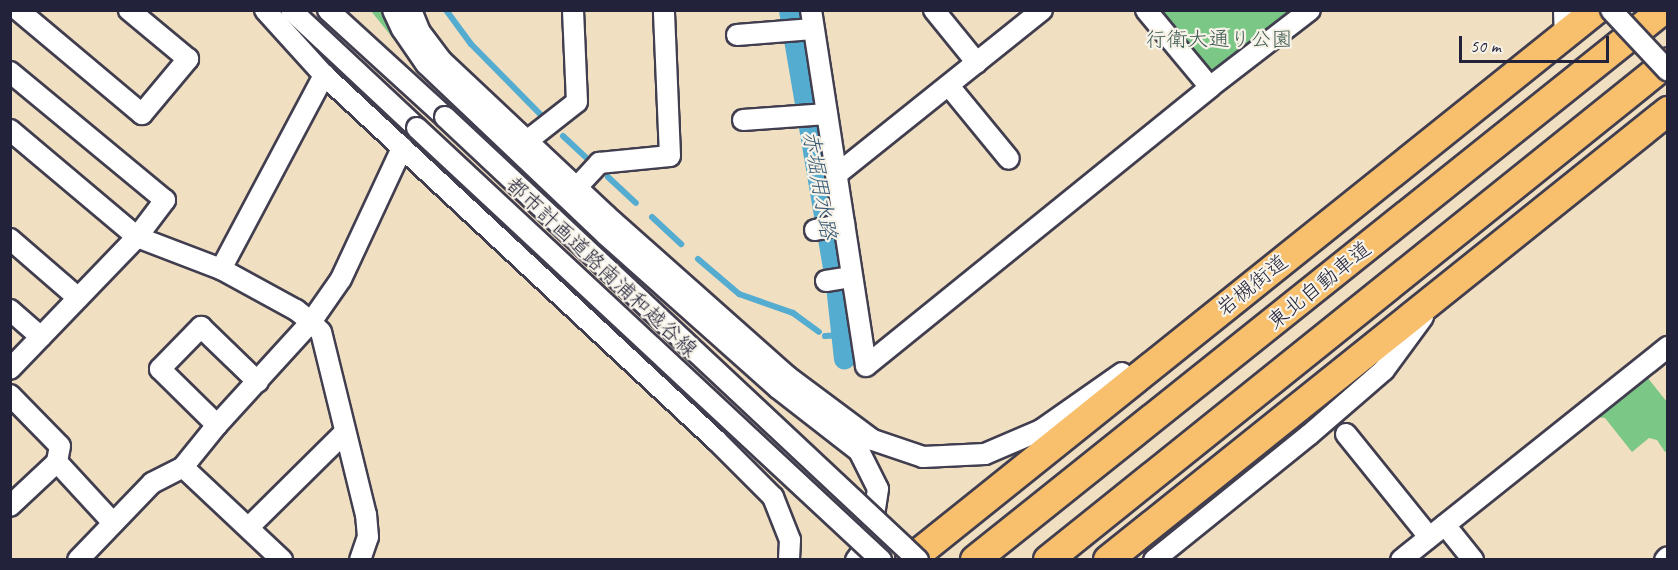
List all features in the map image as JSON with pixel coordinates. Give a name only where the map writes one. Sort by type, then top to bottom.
[{"type":"highway","name":"岩槻街道","points":[[910,560],[1265,274],[1565,23],[1596,10]]},
{"type":"highway","name":"東北自動車道","points":[[975,560],[1663,10]]},
{"type":"highway","name":"東北自動車道","points":[[1048,560],[1668,62]]},
{"type":"highway","points":[[1108,560],[1668,111]]},
{"type":"street","points":[[18,10],[142,114],[188,59],[129,10]]},
{"type":"street","points":[[265,10],[324,75],[716,440],[773,497],[790,540],[789,560]]},
{"type":"street","name":"都市計画道路南浦和越谷線","points":[[291,10],[881,560]]},
{"type":"street","name":"都市計画道路南浦和越谷線","points":[[328,10],[918,560]]},
{"type":"street","points":[[339,10],[358,38]]},
{"type":"street","points":[[393,10],[402,29],[426,64],[606,235],[778,388],[859,451],[878,489],[870,541],[856,560]]},
{"type":"street","points":[[411,10],[420,32],[441,61],[787,376],[873,440],[923,457],[985,454],[1041,430],[1110,382],[1192,317],[1265,274]]},
{"type":"street","points":[[528,141],[577,102],[573,10]]},
{"type":"street","points":[[577,187],[599,163],[670,156],[664,10]]},
{"type":"street","points":[[934,10],[977,63]]},
{"type":"street","points":[[836,175],[1042,10]]},
{"type":"street","points":[[1146,10],[1210,87]]},
{"type":"street","points":[[737,34],[803,26],[814,115],[836,175],[831,227],[840,279],[866,366],[1210,87],[1310,10]]},
{"type":"street","points":[[1611,10],[1668,71]]},
{"type":"street","points":[[10,72],[165,200],[137,237],[10,369]]},
{"type":"street","points":[[221,269],[324,75]]},
{"type":"street","points":[[949,86],[1008,159]]},
{"type":"street","points":[[743,120],[814,115]]},
{"type":"street","points":[[10,130],[137,237],[221,269],[296,310],[321,332],[366,515],[368,537],[360,560]]},
{"type":"street","points":[[78,560],[152,483],[183,467],[217,425],[311,322],[341,279],[402,148]]},
{"type":"street","points":[[10,239],[78,298]]},
{"type":"street","points":[[1154,560],[1309,435],[1384,370],[1437,298]]},
{"type":"street","points":[[10,310],[41,337]]},
{"type":"street","points":[[217,425],[160,369],[201,327],[258,382]]},
{"type":"street","points":[[1401,560],[1668,346]]},
{"type":"street","points":[[10,395],[60,446],[57,462],[10,506]]},
{"type":"street","points":[[249,527],[345,432]]},
{"type":"street","points":[[1346,434],[1429,537]]},
{"type":"street","points":[[57,462],[113,523]]},
{"type":"street","points":[[183,467],[282,560]]},
{"type":"street","points":[[1168,560],[1204,519]]},
{"type":"street","points":[[1445,525],[1473,560]]},
{"type":"green space","points":[[371,11],[386,11],[438,84],[433,88]]},
{"type":"green space","name":"行衛大通り公園","points":[[1158,11],[1297,11],[1222,73],[1209,72]]},
{"type":"green space","points":[[1647,377],[1667,402],[1668,450],[1665,452],[1657,440],[1649,438],[1632,452],[1605,418],[1596,417]]},
{"type":"waterway","points":[[446,10],[471,44],[543,117]]},
{"type":"waterway","name":"赤堀用水路","points":[[789,10],[836,285],[844,359]]},
{"type":"waterway","points":[[563,136],[589,160]]},
{"type":"waterway","points":[[608,177],[636,203]]},
{"type":"waterway","points":[[652,217],[681,244]]},
{"type":"waterway","points":[[698,259],[739,294],[793,313],[819,332]]},
{"type":"waterway","points":[[825,336],[842,335]]}]
